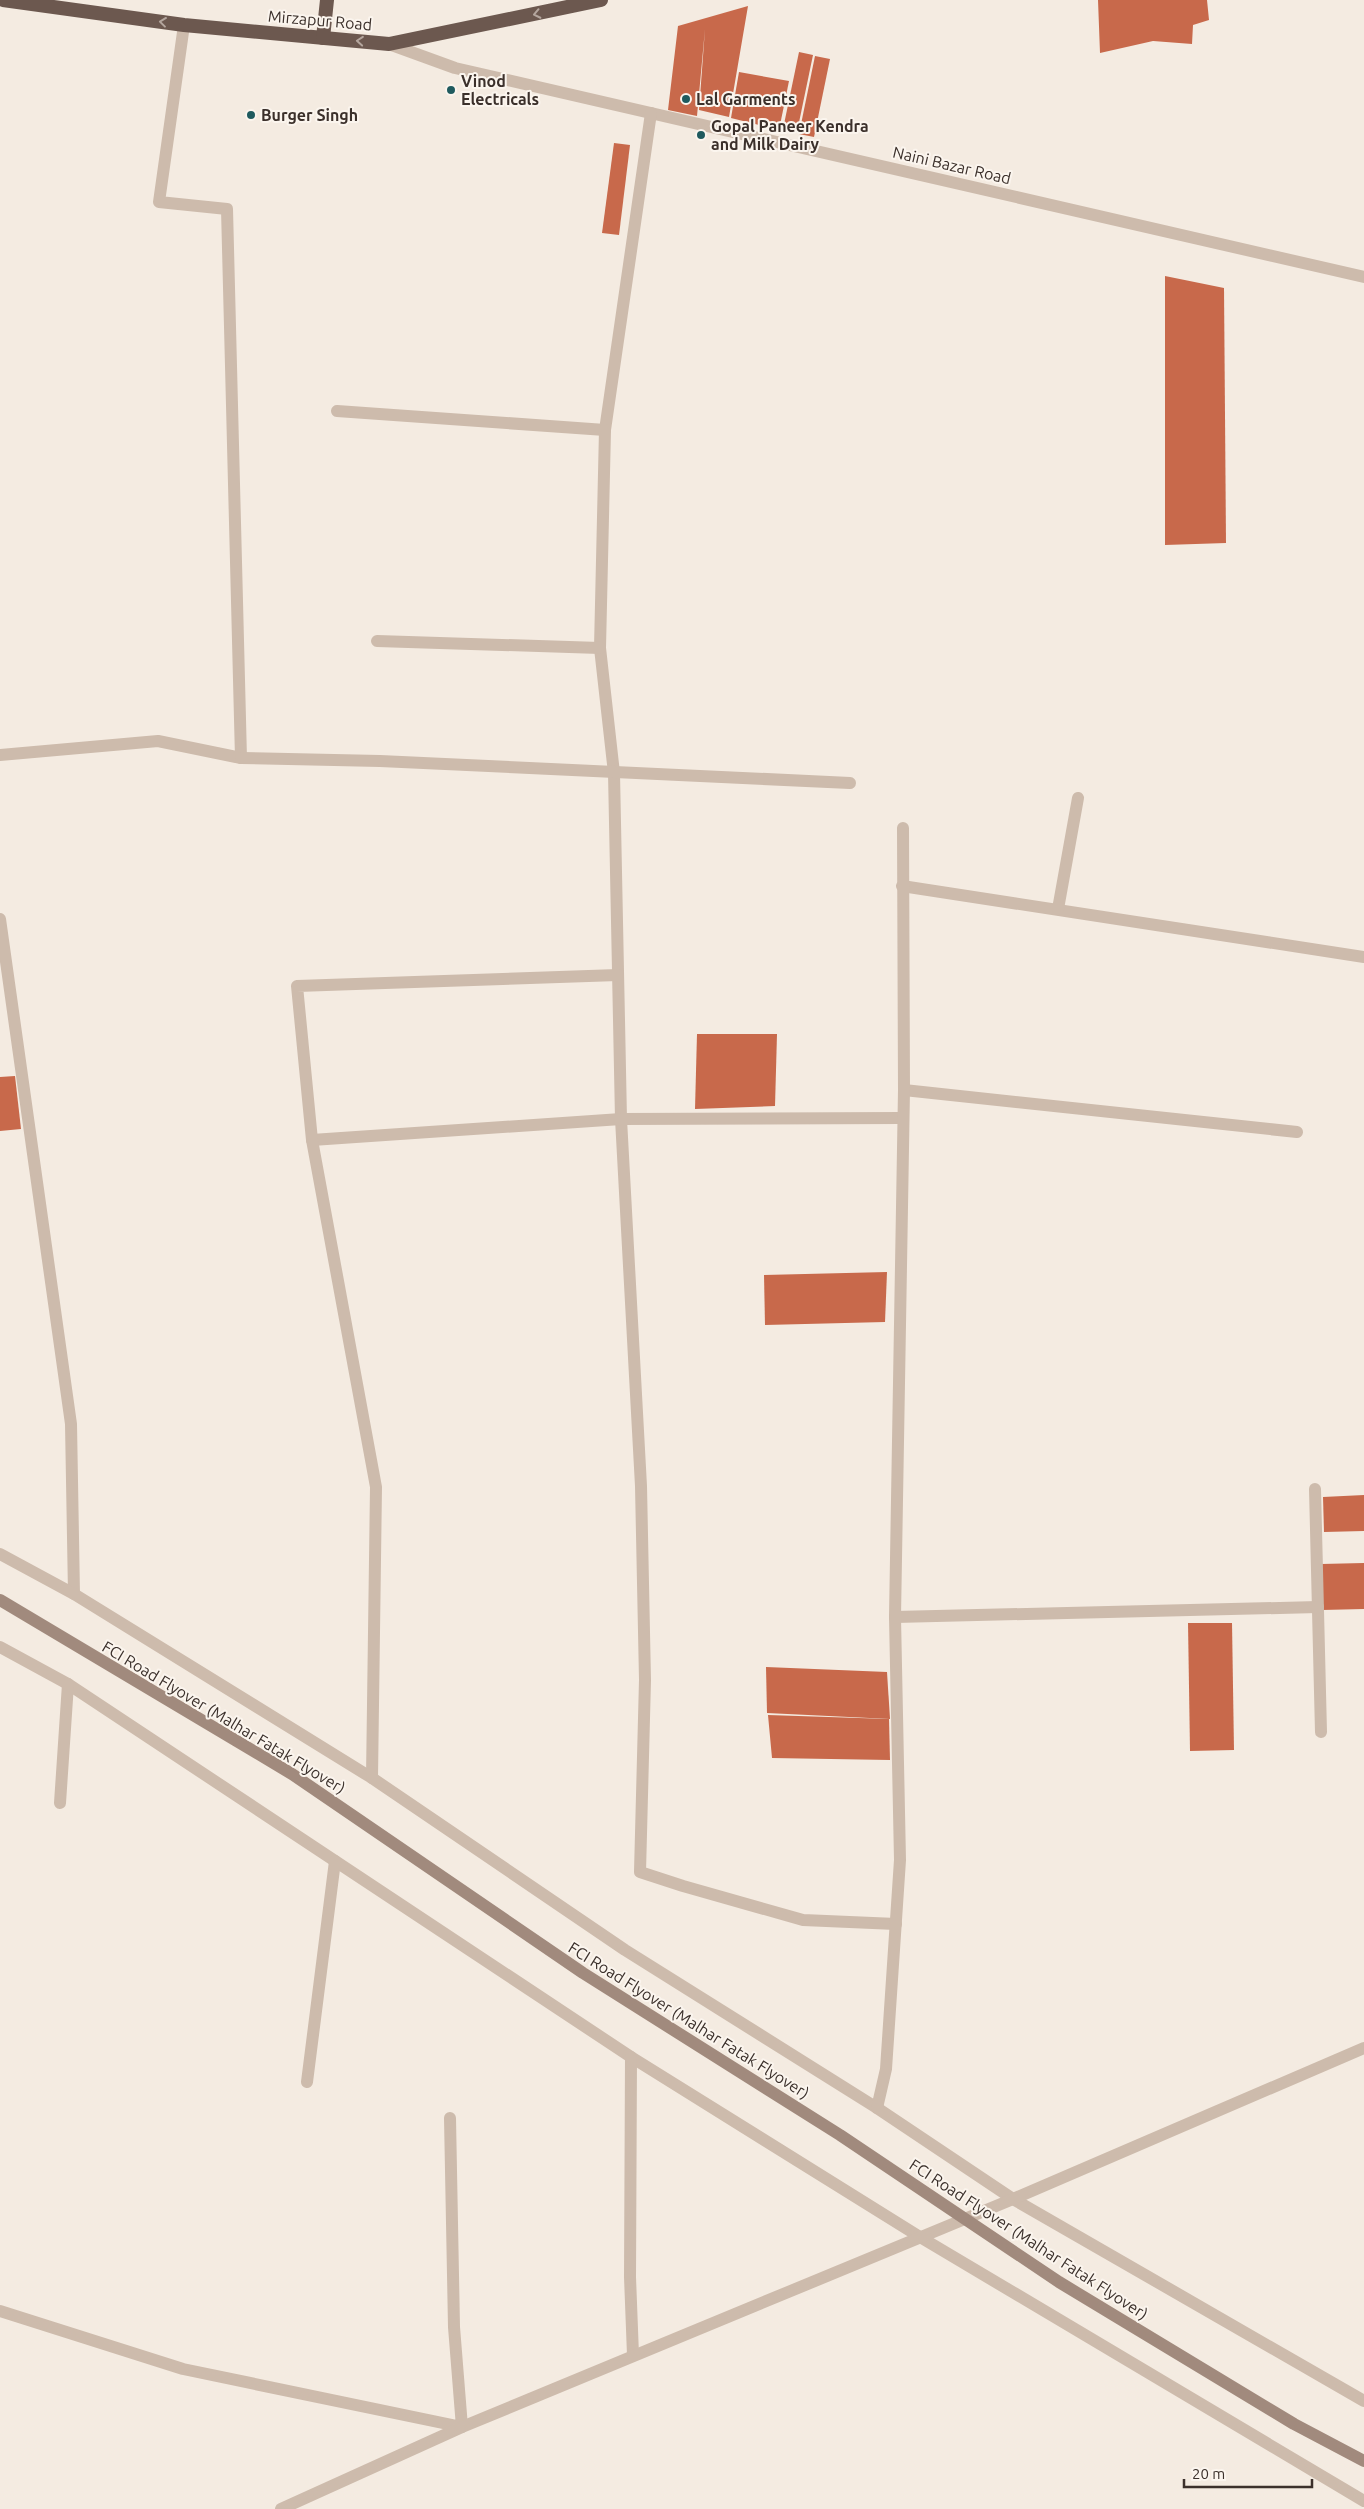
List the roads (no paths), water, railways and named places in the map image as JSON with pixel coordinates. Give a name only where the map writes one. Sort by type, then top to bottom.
[{"type":"highway","name":"Mirzapur Road","points":[[4,0],[184,25],[389,44],[601,0]]},
{"type":"highway","points":[[323,38],[327,0]]},
{"type":"main road","name":"FCI Road Flyover (Malhar Fatak Flyover)","points":[[0,1600],[292,1774],[583,1973],[840,2135],[1059,2282],[1294,2424],[1364,2461]]},
{"type":"street","points":[[184,25],[159,202],[227,209],[241,758]]},
{"type":"street","name":"Naini Bazar Road","points":[[389,44],[455,68],[1364,277]]},
{"type":"street","points":[[651,113],[605,430],[600,648],[614,773],[621,1119],[641,1486],[645,1680],[640,1872],[803,1920],[896,1924]]},
{"type":"street","points":[[337,411],[605,430]]},
{"type":"street","points":[[377,641],[600,648]]},
{"type":"street","points":[[0,755],[158,741],[241,758],[380,761],[850,783]]},
{"type":"street","points":[[1058,909],[1078,798]]},
{"type":"street","points":[[877,2108],[886,2069],[900,1860],[895,1617],[902,1118],[904,1090],[903,828]]},
{"type":"street","points":[[902,886],[1364,957]]},
{"type":"street","points":[[0,919],[71,1424],[74,1594]]},
{"type":"street","points":[[372,1778],[376,1487],[312,1140],[297,986],[618,975]]},
{"type":"street","points":[[904,1090],[1297,1132]]},
{"type":"street","points":[[312,1140],[621,1119],[902,1118]]},
{"type":"street","points":[[1315,1488],[1321,1732]]},
{"type":"street","points":[[0,1554],[74,1594],[372,1778],[626,1950],[877,2108],[1013,2199],[1364,2401]]},
{"type":"street","points":[[895,1617],[1318,1607]]},
{"type":"street","points":[[0,1647],[68,1684],[631,2058],[920,2237],[1364,2501]]},
{"type":"street","points":[[60,1803],[68,1684]]},
{"type":"street","points":[[307,2082],[335,1861]]},
{"type":"street","points":[[281,2509],[462,2427],[1013,2199],[1364,2048]]},
{"type":"street","points":[[631,2058],[630,2277],[633,2356]]},
{"type":"street","points":[[450,2118],[454,2327],[462,2427]]},
{"type":"street","points":[[0,2311],[182,2369],[462,2427]]},
{"type":"place","name":"Vinod Electricals","points":[[451,90]]},
{"type":"place","name":"Lal Garments","points":[[686,99]]},
{"type":"place","name":"Burger Singh","points":[[251,115]]},
{"type":"place","name":"Gopal Paneer Kendra and Milk Dairy","points":[[701,135]]}]
